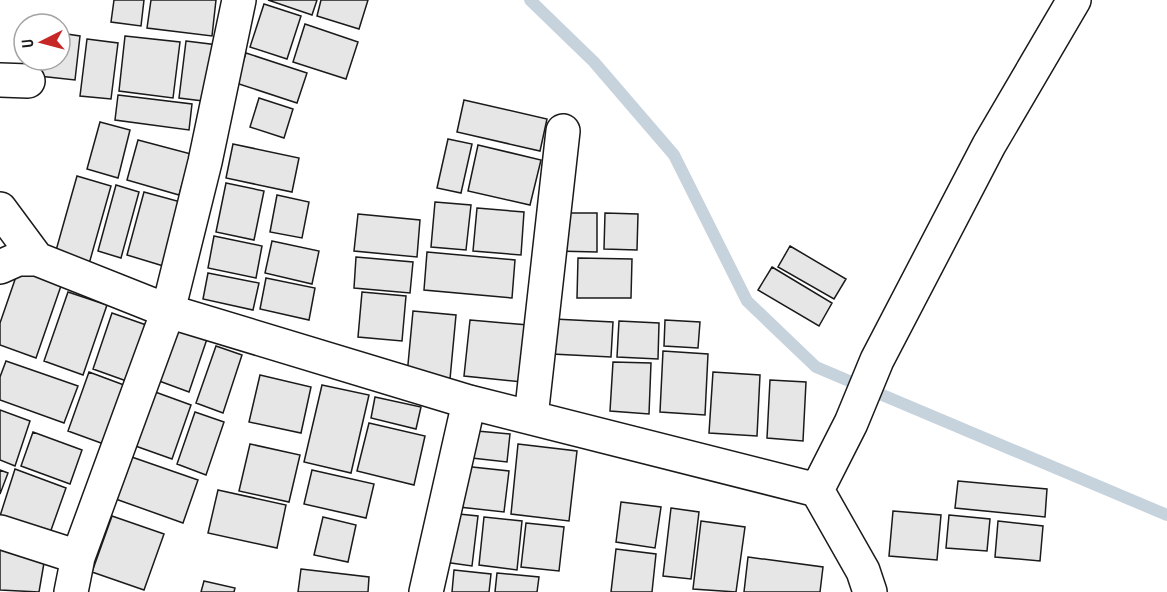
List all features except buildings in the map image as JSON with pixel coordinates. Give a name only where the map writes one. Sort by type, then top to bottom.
[{"type":"street","points":[[71,592],[78,557],[168,311],[205,162],[239,0]]},
{"type":"street","points":[[817,490],[851,423],[877,360],[989,145],[1074,0]]},
{"type":"street","points":[[531,417],[563,131]]},
{"type":"street","points":[[0,209],[37,259]]},
{"type":"street","points":[[0,267],[18,259],[37,259],[168,311],[470,402],[817,490],[863,571],[870,592]]},
{"type":"street","points":[[426,592],[470,402]]},
{"type":"street","points":[[0,532],[78,557]]},
{"type":"waterway","points":[[530,0],[594,62],[674,155],[747,301],[816,367],[1167,515]]}]
